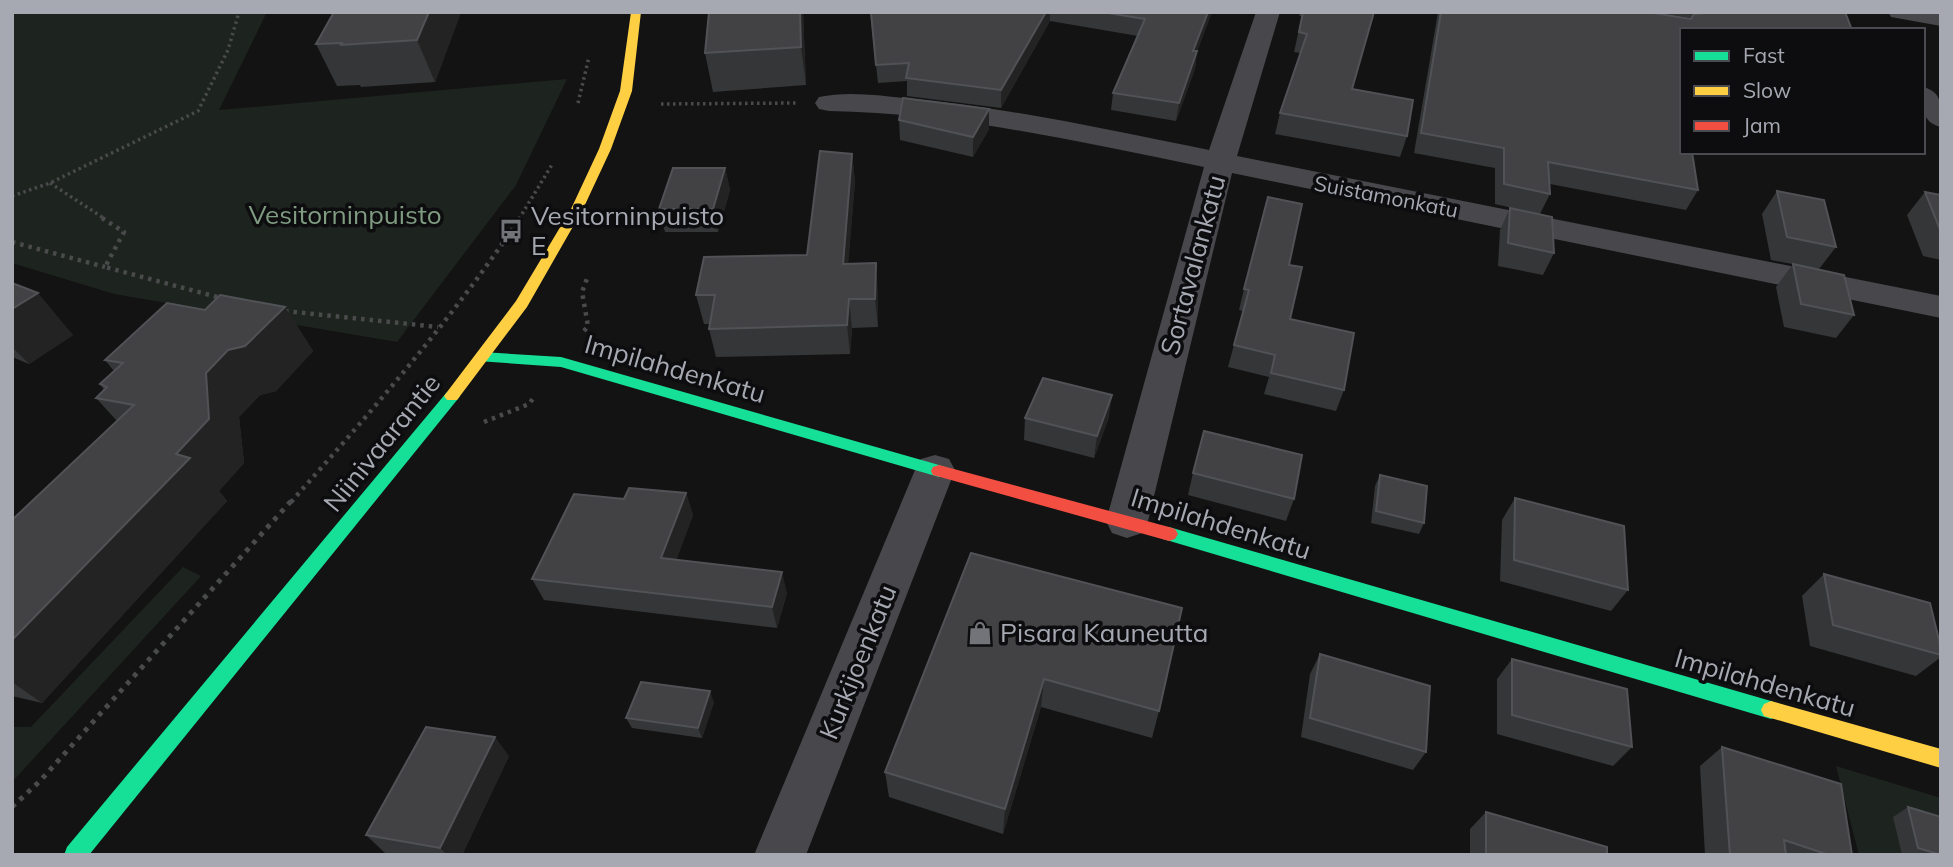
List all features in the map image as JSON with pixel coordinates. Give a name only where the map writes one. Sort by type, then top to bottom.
[{"type":"street","name":"Niinivaarantie","points":[[75,855],[437,416],[522,304],[577,209],[606,149],[626,91],[636,12]]},
{"type":"street","name":"Sortavalankatu","points":[[1127,521],[1220,163],[1268,12]]},
{"type":"street","points":[[1900,12],[1941,19]]},
{"type":"street","points":[[1925,99],[1941,119]]},
{"type":"street","name":"Suistamonkatu","points":[[829,103],[884,102],[933,107],[1063,130],[1941,307]]},
{"type":"street","name":"Impilahdenkatu","points":[[482,357],[562,362],[935,470],[1127,521],[1364,593],[1941,759]]},
{"type":"street","name":"Kurkijoenkatu","points":[[780,855],[935,470]]},
{"type":"path","points":[[12,196],[51,183],[198,111],[228,50],[239,12]]},
{"type":"path","points":[[591,49],[577,110],[621,105],[829,103]]},
{"type":"path","points":[[12,807],[49,771],[380,403],[438,327],[474,286],[533,198],[559,152]]},
{"type":"path","points":[[51,183],[124,232],[105,267]]},
{"type":"path","points":[[12,243],[228,300]]},
{"type":"path","points":[[278,310],[438,327]]},
{"type":"green space","name":"Vesitorninpuisto","points":[[12,12],[267,12],[219,110],[567,79],[516,185],[397,342],[114,294],[12,263]]},
{"type":"green space","points":[[183,567],[201,576],[12,782],[12,727],[31,727]]},
{"type":"green space","points":[[1836,766],[1941,798],[1941,855],[1859,855]]},
{"type":"building","points":[[334,12],[429,12],[417,40],[316,44]]},
{"type":"building","points":[[709,12],[800,12],[801,47],[705,53]]},
{"type":"building","points":[[871,12],[1046,12],[1001,90],[906,78],[909,63],[876,65]]},
{"type":"building","points":[[1102,12],[1208,12],[1193,51],[1197,51],[1179,103],[1113,93],[1145,19]]},
{"type":"building","points":[[1303,12],[1374,12],[1352,89],[1413,100],[1407,136],[1280,113],[1307,34],[1299,32]]},
{"type":"building","points":[[1441,12],[1647,12],[1691,19],[1694,14],[1720,12],[1845,12],[1851,28],[1680,28],[1680,154],[1692,154],[1698,190],[1548,162],[1550,194],[1504,184],[1504,148],[1421,133]]},
{"type":"building","points":[[903,98],[989,109],[973,137],[899,120]]},
{"type":"building","points":[[820,151],[852,154],[843,264],[876,263],[875,299],[849,299],[847,325],[709,329],[715,295],[696,295],[704,257],[807,255]]},
{"type":"building","points":[[673,168],[725,168],[713,209],[659,209]]},
{"type":"building","points":[[1777,191],[1824,200],[1836,247],[1787,237]]},
{"type":"building","points":[[1925,192],[1941,195],[1941,232]]},
{"type":"building","points":[[1268,197],[1302,204],[1289,265],[1302,267],[1290,319],[1354,333],[1344,390],[1271,373],[1275,355],[1234,345],[1249,290],[1244,289]]},
{"type":"building","points":[[1510,208],[1552,217],[1554,253],[1508,243]]},
{"type":"building","points":[[1793,264],[1844,275],[1854,315],[1801,304]]},
{"type":"building","points":[[12,283],[38,293],[12,309]]},
{"type":"building","points":[[220,295],[285,307],[245,346],[228,350],[206,373],[209,419],[176,454],[190,458],[12,640],[12,520],[134,405],[96,398],[107,387],[100,384],[123,363],[105,360],[167,303],[205,310]]},
{"type":"building","points":[[1043,378],[1112,395],[1097,436],[1025,418]]},
{"type":"building","points":[[1204,431],[1302,455],[1294,499],[1193,473]]},
{"type":"building","points":[[1380,475],[1427,486],[1424,523],[1376,511]]},
{"type":"building","points":[[629,488],[686,493],[661,558],[782,572],[772,607],[532,579],[574,494],[624,499]]},
{"type":"building","points":[[1515,498],[1624,526],[1628,590],[1514,560]]},
{"type":"building","points":[[971,553],[1182,608],[1159,711],[1044,679],[1005,809],[885,772]]},
{"type":"building","points":[[1824,574],[1930,603],[1941,655],[1833,625]]},
{"type":"building","points":[[1320,654],[1430,686],[1426,752],[1310,718]]},
{"type":"building","points":[[1512,659],[1627,689],[1632,747],[1512,715]]},
{"type":"building","points":[[641,682],[710,691],[698,728],[626,718]]},
{"type":"building","points":[[426,727],[495,737],[440,848],[366,835]]},
{"type":"building","points":[[1722,747],[1841,784],[1852,855],[1829,855],[1784,840],[1786,855],[1730,855]]},
{"type":"building","points":[[1908,807],[1941,817],[1941,855],[1918,848]]},
{"type":"building","points":[[1486,812],[1607,847],[1607,855],[1486,855]]},
{"type":"traffic: fast","points":[[482,357],[561,362],[939,471]]},
{"type":"traffic: fast","points":[[75,855],[452,396]]},
{"type":"traffic: fast","points":[[1169,534],[1771,710]]},
{"type":"traffic: slow","points":[[452,396],[522,304],[577,209],[605,149],[626,91],[636,12]]},
{"type":"traffic: slow","points":[[1771,710],[1941,759]]},
{"type":"traffic: jam","points":[[939,471],[1169,534]]},
{"type":"place","name":"Vesitorninpuisto E","points":[[511,231]]},
{"type":"place","name":"Pisara Kauneutta","points":[[980,633]]}]
